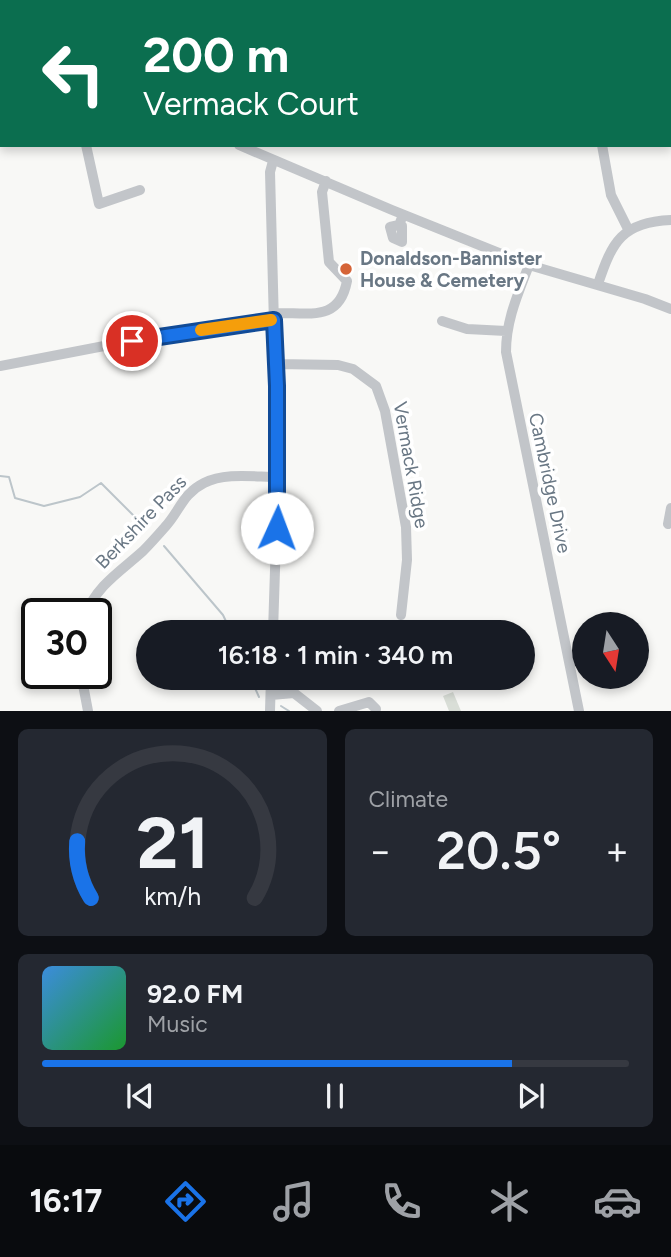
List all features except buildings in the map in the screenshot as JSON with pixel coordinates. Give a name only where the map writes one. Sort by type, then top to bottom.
[{"type":"street","points":[[86,147],[99,204],[140,190]]},
{"type":"street","points":[[243,147],[326,181],[401,220],[530,265],[598,284],[671,309]]},
{"type":"street","points":[[602,147],[611,195],[629,231]]},
{"type":"street","points":[[273,620],[278,477],[270,172],[274,161]]},
{"type":"street","points":[[0,366],[161,335],[274,317],[327,312],[340,302],[347,281],[329,262],[322,192],[326,181]]},
{"type":"street","points":[[598,284],[616,239],[655,221],[671,220]]},
{"type":"street","name":"Cambridge Drive","points":[[530,265],[510,313],[506,331],[506,352],[579,711]]},
{"type":"street","points":[[442,320],[467,328],[506,331]]},
{"type":"street","name":"Vermack Ridge","points":[[277,364],[346,367],[361,373],[376,386],[385,411],[406,527],[407,559],[401,615]]},
{"type":"street","name":"Berkshire Pass","points":[[94,598],[112,575],[143,551],[169,522],[185,496],[194,489],[215,479],[278,477]]},
{"type":"street","points":[[668,524],[671,508]]},
{"type":"street","points":[[84,689],[88,711]]},
{"type":"street","points":[[270,711],[271,690]]},
{"type":"street","points":[[271,695],[294,693],[317,711]]},
{"type":"street","points":[[339,711],[369,702],[376,709]]},
{"type":"shaded area","points":[[453,692],[461,711],[449,711],[443,696]]},
{"type":"waterway","points":[[0,476],[9,477],[15,498],[44,506],[80,497],[101,483],[144,526]]},
{"type":"waterway","points":[[164,546],[225,620]]},
{"type":"waterway","points":[[256,690],[259,697]]},
{"type":"waterway","points":[[281,706],[289,711]]},
{"type":"slow traffic","points":[[201,330],[271,320]]},
{"type":"place","name":"Donaldson-Bannister House & Cemetery","points":[[346,269]]},
{"type":"route","points":[[132,341],[274,320],[277,364],[277,528]]}]
